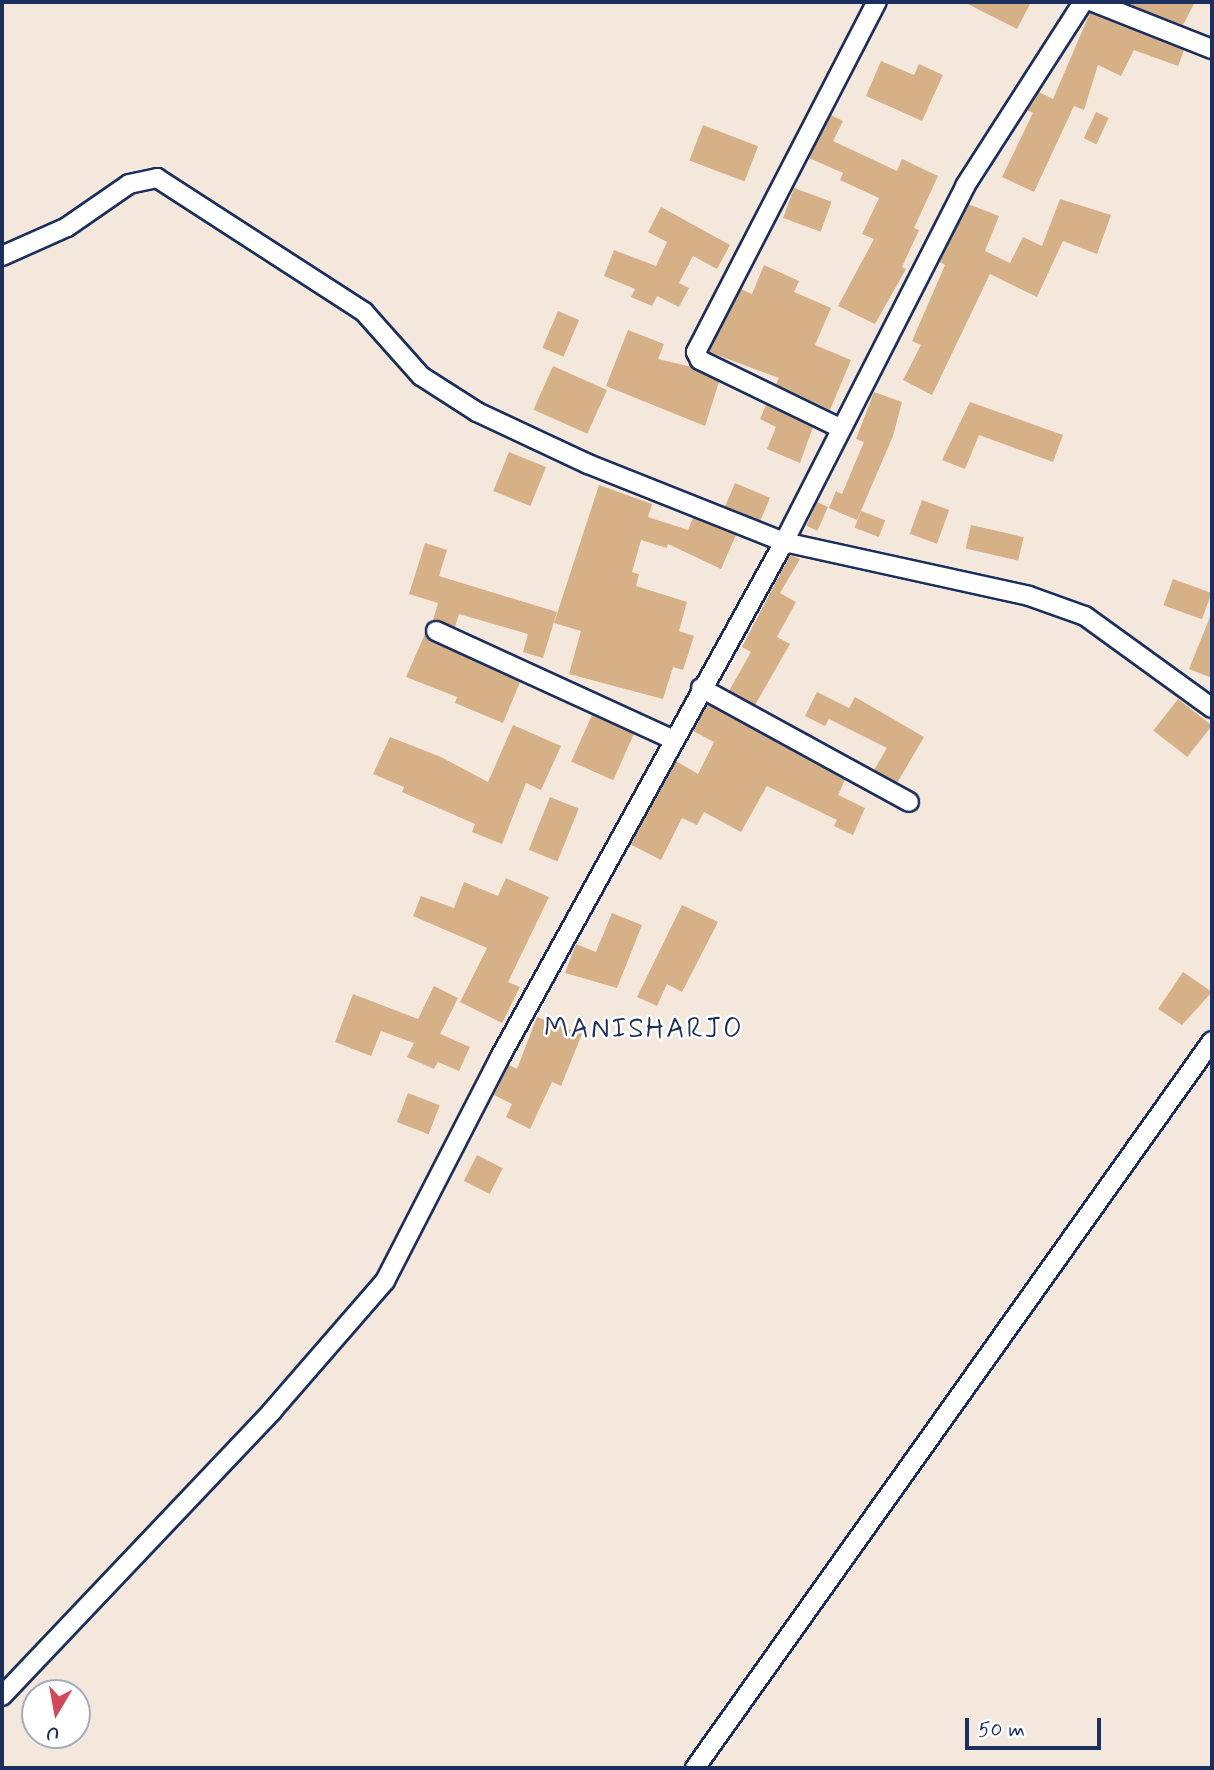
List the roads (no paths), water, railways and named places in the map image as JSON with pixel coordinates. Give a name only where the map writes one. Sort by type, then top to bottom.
[{"type":"street","points":[[840,428],[700,359],[696,352],[877,2]]},
{"type":"street","points":[[2,1696],[272,1411],[385,1281],[499,1059],[701,688],[785,542],[840,428],[965,186],[1083,2]]},
{"type":"street","points":[[1093,2],[1212,49]]},
{"type":"street","points":[[2,256],[67,227],[135,181],[157,178],[364,312],[421,376],[477,412],[588,464],[785,542],[1030,596],[1085,616],[1212,708]]},
{"type":"street","points":[[436,631],[674,740]]},
{"type":"street","points":[[701,688],[909,802]]},
{"type":"street","points":[[695,1768],[1212,1041]]},
{"type":"district","name":"MANISHARJO","points":[[644,1030]]}]
